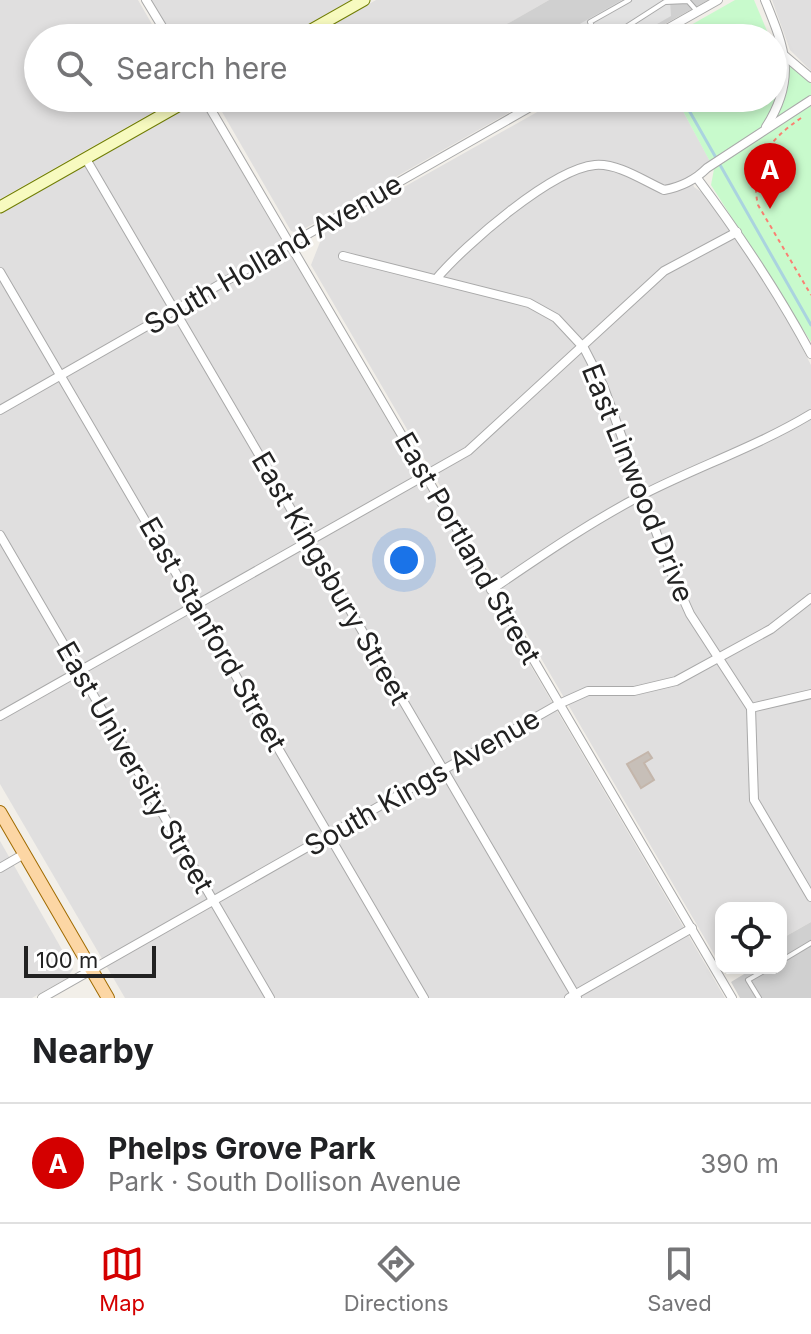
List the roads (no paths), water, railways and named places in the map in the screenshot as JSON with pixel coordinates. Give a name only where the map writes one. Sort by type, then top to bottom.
[{"type":"main road","points":[[322,24],[364,0]]},
{"type":"main road","points":[[0,207],[168,112]]},
{"type":"main road","points":[[0,812],[108,998]]},
{"type":"street","points":[[146,0],[161,24]]},
{"type":"street","points":[[676,24],[718,0]]},
{"type":"street","points":[[765,0],[774,24]]},
{"type":"street","points":[[787,58],[811,78]]},
{"type":"street","points":[[437,278],[518,204],[573,171],[605,165],[664,190],[697,178],[765,128],[811,100]]},
{"type":"street","name":"East Portland Street","points":[[212,112],[732,998]]},
{"type":"street","name":"South Holland Avenue","points":[[0,410],[521,112]]},
{"type":"street","points":[[765,128],[776,112]]},
{"type":"street","name":"East Kingsbury Street","points":[[86,159],[574,997]]},
{"type":"street","points":[[697,178],[788,310],[811,354]]},
{"type":"street","points":[[0,716],[468,451],[584,348],[614,313],[664,271],[737,232]]},
{"type":"street","name":"East Linwood Drive","points":[[343,256],[529,303],[556,318],[584,348],[690,614],[751,708]]},
{"type":"street","name":"East Stanford Street","points":[[0,272],[424,998]]},
{"type":"street","points":[[491,590],[581,528],[644,494],[778,434],[811,414]]},
{"type":"street","name":"East University Street","points":[[0,535],[270,998]]},
{"type":"street","name":"South Kings Avenue","points":[[42,998],[559,704],[588,691],[634,691],[676,681],[771,629],[811,598]]},
{"type":"street","points":[[811,694],[751,708],[754,800],[811,897]]},
{"type":"street","points":[[0,868],[24,854]]},
{"type":"street","points":[[574,997],[692,928]]},
{"type":"lane","points":[[591,24],[629,0]]},
{"type":"lane","points":[[630,24],[664,1],[691,2],[697,12]]},
{"type":"lane","points":[[787,958],[810,946]]},
{"type":"lane","points":[[758,974],[748,980],[759,998]]},
{"type":"waterway","points":[[690,112],[811,325]]},
{"type":"place","name":"Phelps Grove Park","points":[[770,209]]}]
